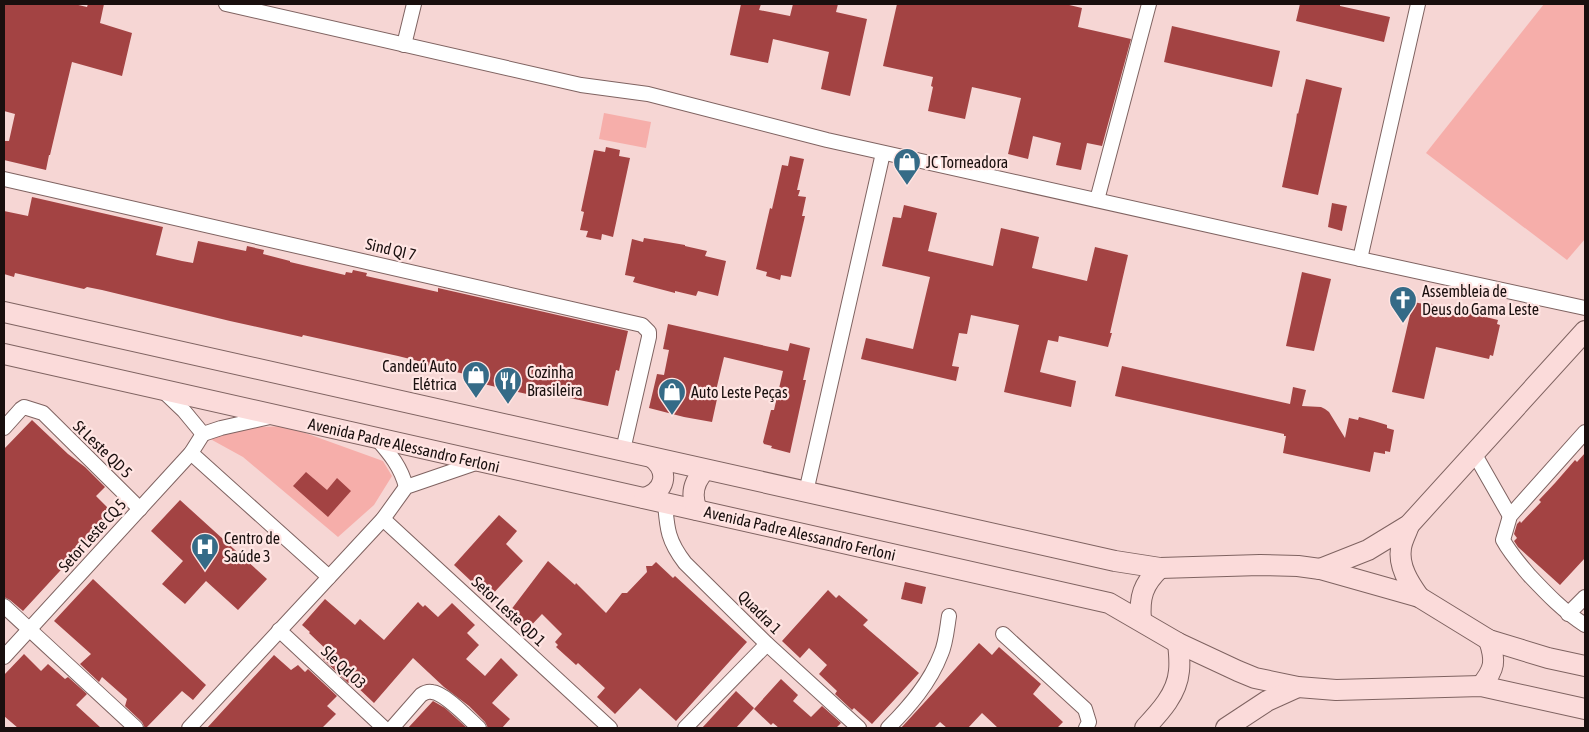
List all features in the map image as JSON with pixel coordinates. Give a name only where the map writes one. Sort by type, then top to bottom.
[{"type":"main road","points":[[4,312],[1115,561],[1160,568],[1260,565],[1298,566],[1320,569],[1419,597],[1489,640],[1548,658],[1585,666]]},
{"type":"main road","points":[[1320,569],[1368,550],[1409,524],[1585,332]]},
{"type":"main road","name":"Avenida Padre Alessandro Ferloni","points":[[4,354],[1109,603],[1178,643],[1246,674],[1298,687],[1336,690],[1480,686],[1585,709]]},
{"type":"main road","points":[[644,498],[652,496],[658,491],[663,480],[663,471],[660,464],[653,458]]},
{"type":"main road","points":[[697,510],[693,496],[694,487],[699,476],[705,470]]},
{"type":"main road","points":[[1409,524],[1401,547],[1401,560],[1409,584],[1419,597]]},
{"type":"main road","points":[[1141,620],[1141,598],[1146,584],[1160,568]]},
{"type":"main road","points":[[1480,686],[1489,676],[1493,665],[1494,654],[1489,640]]},
{"type":"main road","points":[[1145,728],[1163,709],[1173,691],[1179,672],[1178,643]]},
{"type":"main road","points":[[1226,728],[1267,702],[1298,687]]},
{"type":"street","points":[[226,4],[581,84],[648,94],[827,140],[1585,308]]},
{"type":"street","points":[[404,45],[414,4]]},
{"type":"street","points":[[1098,200],[1149,4]]},
{"type":"street","points":[[1360,259],[1418,4]]},
{"type":"street","points":[[806,492],[883,152]]},
{"type":"street","name":"Sind QI 7","points":[[4,179],[642,325],[649,332],[649,337],[623,450]]},
{"type":"street","points":[[161,390],[203,434],[221,428],[276,416]]},
{"type":"street","name":"St Leste QD 5","points":[[4,428],[24,407],[43,413],[140,509]]},
{"type":"street","points":[[1585,432],[1510,516],[1503,540],[1510,553],[1549,597],[1568,614],[1585,625]]},
{"type":"street","name":"Setor Leste CQ 5","points":[[4,658],[192,454],[203,434]]},
{"type":"street","points":[[377,439],[398,465],[404,476],[406,487]]},
{"type":"street","points":[[1474,453],[1510,516]]},
{"type":"street","points":[[192,454],[329,577]]},
{"type":"street","points":[[189,728],[384,519],[406,487],[479,462]]},
{"type":"street","name":"Quadra 1","points":[[665,503],[668,531],[675,550],[685,562],[767,644],[859,728]]},
{"type":"street","name":"Setor Leste QD 1","points":[[384,519],[610,728]]},
{"type":"street","points":[[1568,614],[1585,597]]},
{"type":"street","points":[[4,606],[136,728]]},
{"type":"street","points":[[888,728],[907,709],[926,684],[942,654],[949,616]]},
{"type":"street","name":"Sle Qd 03","points":[[279,630],[384,728]]},
{"type":"street","points":[[1003,634],[1085,709],[1089,722],[1086,728]]},
{"type":"street","points":[[685,728],[767,644]]},
{"type":"street","points":[[392,728],[421,695],[431,691],[444,697],[479,728]]},
{"type":"shaded area","points":[[1544,4],[1585,4],[1585,239],[1567,260],[1426,153]]},
{"type":"shaded area","points":[[604,113],[651,122],[646,148],[599,139]]},
{"type":"shaded area","points":[[286,426],[383,461],[392,476],[374,505],[338,537],[243,457],[203,435],[236,428]]},
{"type":"building","points":[[4,4],[74,4],[87,7],[88,4],[104,4],[100,23],[132,33],[122,76],[72,62],[46,170],[4,160],[4,141],[9,141],[15,114],[4,111]]},
{"type":"building","points":[[741,4],[761,4],[759,10],[790,16],[793,4],[838,4],[836,12],[867,19],[850,96],[821,89],[829,52],[773,39],[768,63],[730,55]]},
{"type":"building","points":[[897,4],[1065,4],[1082,8],[1078,27],[1131,39],[1102,146],[1087,143],[1081,170],[1056,165],[1061,143],[1033,136],[1028,159],[1008,154],[1021,98],[972,87],[965,119],[928,111],[933,77],[883,66]]},
{"type":"building","points":[[1300,4],[1340,4],[1340,6],[1390,17],[1384,42],[1296,21]]},
{"type":"building","points":[[1172,26],[1280,51],[1272,87],[1164,62]]},
{"type":"building","points":[[1306,79],[1342,88],[1318,195],[1282,187]]},
{"type":"building","points":[[606,147],[620,150],[619,156],[630,158],[613,237],[602,234],[601,240],[586,237],[588,231],[580,230],[584,212],[581,211],[594,150],[605,152]]},
{"type":"building","points":[[790,156],[804,159],[797,190],[800,190],[798,196],[806,197],[802,216],[805,216],[791,277],[781,275],[780,280],[766,276],[767,272],[756,269],[782,165],[788,166]]},
{"type":"building","points":[[32,197],[163,227],[156,255],[182,261],[193,263],[198,241],[246,251],[247,246],[264,250],[263,254],[290,262],[345,275],[346,272],[352,273],[353,270],[367,273],[366,276],[438,292],[438,288],[628,331],[619,371],[616,370],[608,406],[541,392],[540,397],[468,380],[469,375],[421,364],[422,362],[398,356],[230,321],[102,290],[87,287],[84,289],[15,273],[14,277],[4,274],[4,211],[28,216]]},
{"type":"building","points":[[1332,203],[1347,206],[1342,231],[1328,227]]},
{"type":"building","points":[[904,205],[937,213],[928,251],[993,266],[1001,228],[1039,237],[1032,268],[1087,281],[1095,247],[1128,255],[1108,347],[1059,336],[1058,342],[1048,340],[1040,372],[1076,381],[1071,407],[1004,392],[1019,325],[971,315],[967,334],[959,333],[952,366],[959,367],[956,381],[861,359],[866,338],[913,349],[930,277],[882,266],[893,217],[901,218]]},
{"type":"building","points":[[644,238],[707,251],[705,256],[726,261],[718,296],[698,291],[696,296],[675,291],[675,293],[633,282],[635,277],[625,275],[632,239],[643,242]]},
{"type":"building","points":[[1302,272],[1331,279],[1314,351],[1286,346]]},
{"type":"building","points":[[1413,302],[1424,304],[1424,302],[1498,320],[1497,324],[1500,325],[1493,356],[1490,355],[1489,359],[1436,347],[1424,399],[1392,392]]},
{"type":"building","points":[[668,324],[788,351],[790,343],[810,348],[803,380],[806,380],[790,453],[771,448],[772,446],[763,442],[771,410],[774,410],[783,371],[724,357],[714,399],[717,399],[712,422],[649,408],[657,374],[664,375],[669,350],[663,349]]},
{"type":"building","points":[[1122,366],[1290,404],[1293,387],[1306,390],[1302,406],[1325,409],[1329,412],[1345,438],[1349,418],[1358,420],[1359,417],[1374,421],[1387,425],[1387,428],[1394,430],[1390,452],[1385,451],[1385,454],[1374,452],[1370,472],[1283,453],[1286,436],[1284,434],[1115,396]]},
{"type":"building","points":[[32,420],[105,487],[96,496],[111,511],[92,532],[95,533],[23,611],[4,597],[4,449]]},
{"type":"building","points":[[1585,453],[1585,558],[1560,585],[1518,547],[1514,541],[1517,538],[1514,534],[1517,524],[1520,521],[1521,523],[1541,502],[1539,500],[1575,460],[1577,462]]},
{"type":"building","points":[[306,472],[327,490],[337,478],[351,491],[328,517],[293,486]]},
{"type":"building","points":[[180,500],[267,579],[238,610],[206,581],[185,604],[162,584],[183,561],[151,531]]},
{"type":"building","points":[[499,515],[517,531],[506,544],[523,561],[489,598],[454,565]]},
{"type":"building","points":[[548,561],[575,585],[576,583],[606,613],[622,593],[627,593],[647,572],[646,566],[652,566],[656,562],[673,578],[675,576],[747,642],[676,721],[640,688],[615,714],[597,697],[605,688],[578,663],[576,665],[556,647],[558,645],[555,642],[562,634],[542,614],[525,632],[507,615]]},
{"type":"building","points":[[93,579],[206,685],[193,700],[182,691],[146,728],[125,706],[127,699],[102,677],[99,682],[80,664],[91,654],[54,621]]},
{"type":"building","points":[[905,582],[926,587],[922,604],[901,599]]},
{"type":"building","points":[[828,590],[836,598],[839,595],[868,620],[863,625],[919,673],[872,724],[854,708],[852,710],[835,694],[837,691],[819,674],[827,665],[809,648],[800,658],[782,641]]},
{"type":"building","points":[[325,599],[355,625],[360,619],[384,640],[418,602],[423,607],[425,605],[438,617],[452,603],[475,625],[467,633],[479,645],[466,659],[485,676],[501,658],[518,675],[492,703],[510,719],[502,728],[488,728],[485,722],[469,706],[444,687],[413,658],[374,703],[354,684],[348,683],[323,659],[331,654],[302,625]]},
{"type":"building","points":[[979,643],[992,655],[999,647],[1041,684],[1033,694],[1063,722],[1057,728],[998,728],[982,713],[968,728],[947,728],[940,722],[934,728],[901,728]]},
{"type":"building","points":[[24,654],[41,671],[48,664],[65,679],[68,677],[87,694],[76,705],[101,728],[18,728],[4,716],[4,675]]},
{"type":"building","points":[[274,655],[291,670],[298,665],[305,672],[308,669],[337,696],[327,706],[336,714],[322,728],[207,728]]},
{"type":"building","points":[[781,679],[798,695],[793,701],[811,717],[822,706],[841,723],[836,728],[779,728],[773,723],[771,725],[754,709]]},
{"type":"building","points":[[736,691],[754,708],[736,728],[702,728]]},
{"type":"building","points":[[433,701],[445,708],[467,728],[408,728]]},
{"type":"place","name":"JC Torneadora","points":[[907,186]]},
{"type":"place","name":"Assembleia de Deus do Gama Leste","points":[[1403,324]]},
{"type":"place","name":"Candeú Auto Elétrica","points":[[476,399]]},
{"type":"place","name":"Cozinha Brasileira","points":[[508,405]]},
{"type":"place","name":"Auto Leste Peças","points":[[672,416]]},
{"type":"place","name":"Centro de Saúde 3","points":[[205,571]]}]
